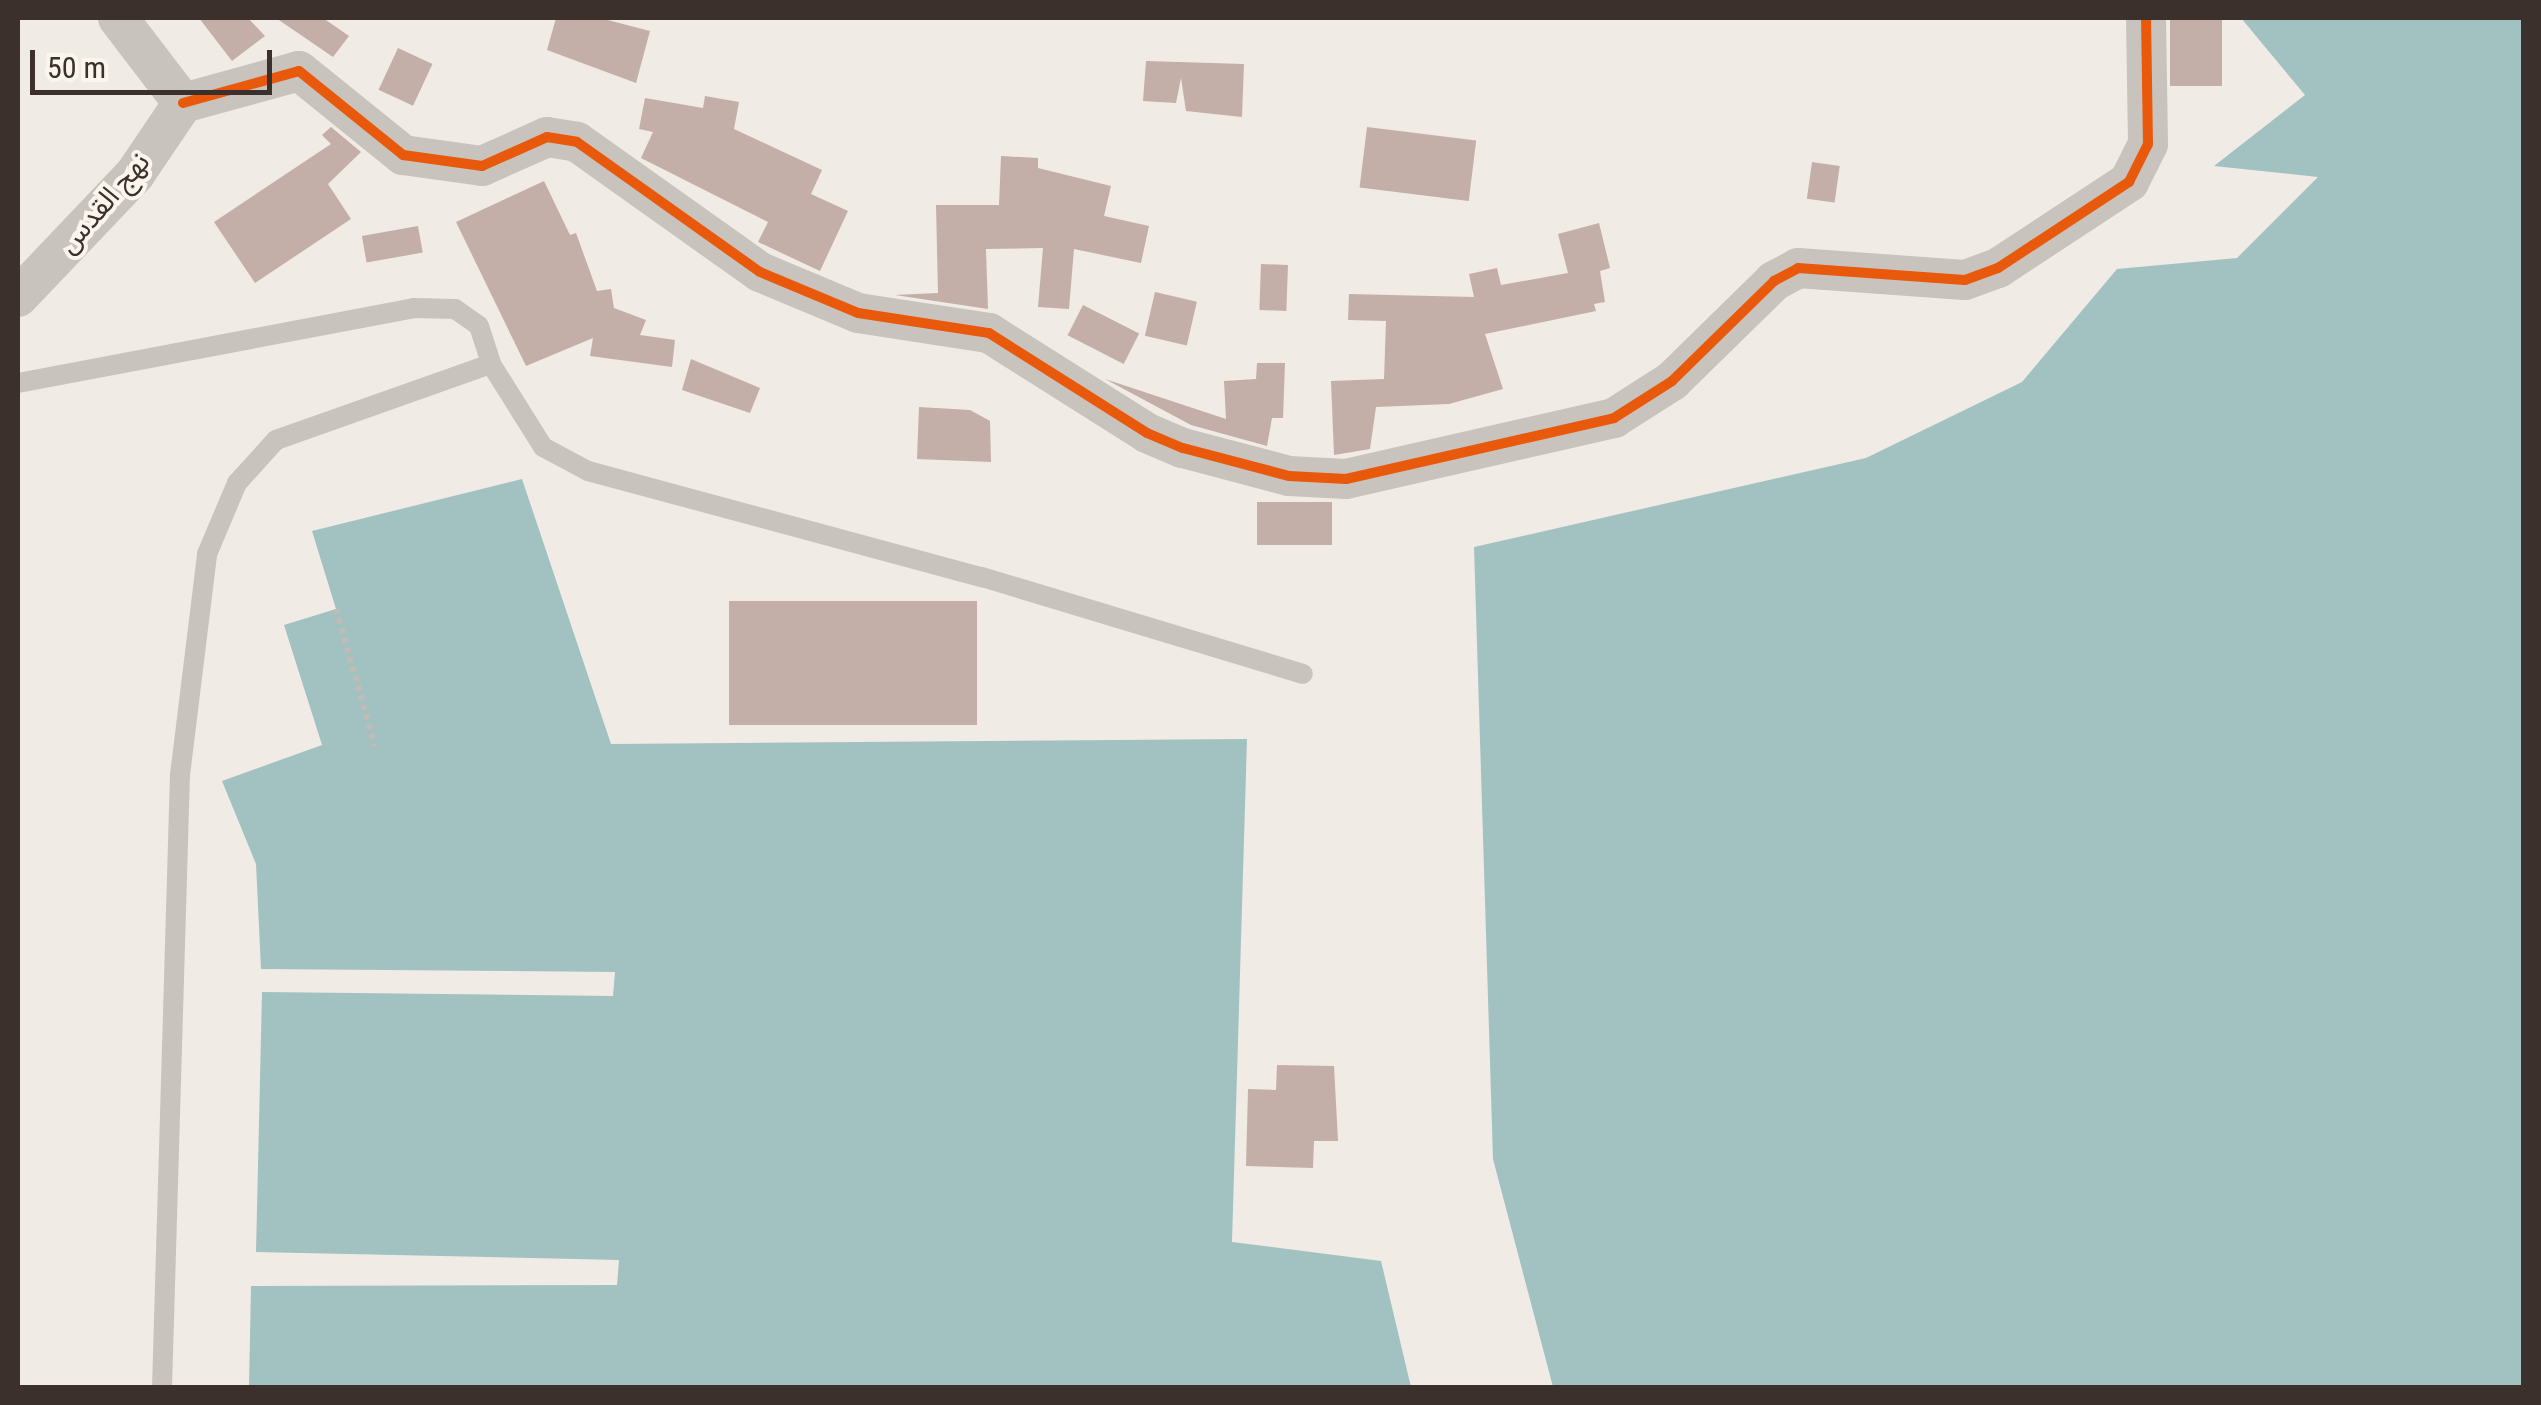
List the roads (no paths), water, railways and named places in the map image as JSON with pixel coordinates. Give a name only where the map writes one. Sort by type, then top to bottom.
[{"type":"street","points":[[118,18],[183,103],[299,72],[403,155],[482,166],[547,138],[577,142],[760,272],[858,313],[1000,338],[1147,433],[1183,448],[1290,476],[1346,479],[1614,418],[1672,381],[1774,281],[1798,268],[1965,280],[1998,268],[2129,182],[2148,144],[2146,18]]},
{"type":"street","name":"نهج القدس","points":[[18,297],[135,174],[183,103]]},
{"type":"lane","points":[[18,383],[414,308],[468,314],[491,364],[543,447],[588,471],[982,577],[1303,674]]},
{"type":"lane","points":[[162,1388],[180,774],[207,554],[237,483],[276,440],[491,364]]},
{"type":"water","points":[[2241,18],[2523,18],[2523,1387],[1553,1387],[1493,1159],[1474,547],[1866,458],[2022,382],[2117,269],[2237,258],[2318,177],[2214,166],[2305,95]]},
{"type":"water","points":[[522,479],[611,744],[1247,739],[1232,1242],[1381,1261],[1411,1387],[249,1387],[251,1286],[617,1285],[619,1260],[256,1252],[262,992],[613,996],[615,972],[261,969],[256,864],[222,781],[322,745],[284,625],[336,609],[312,531]]}]
